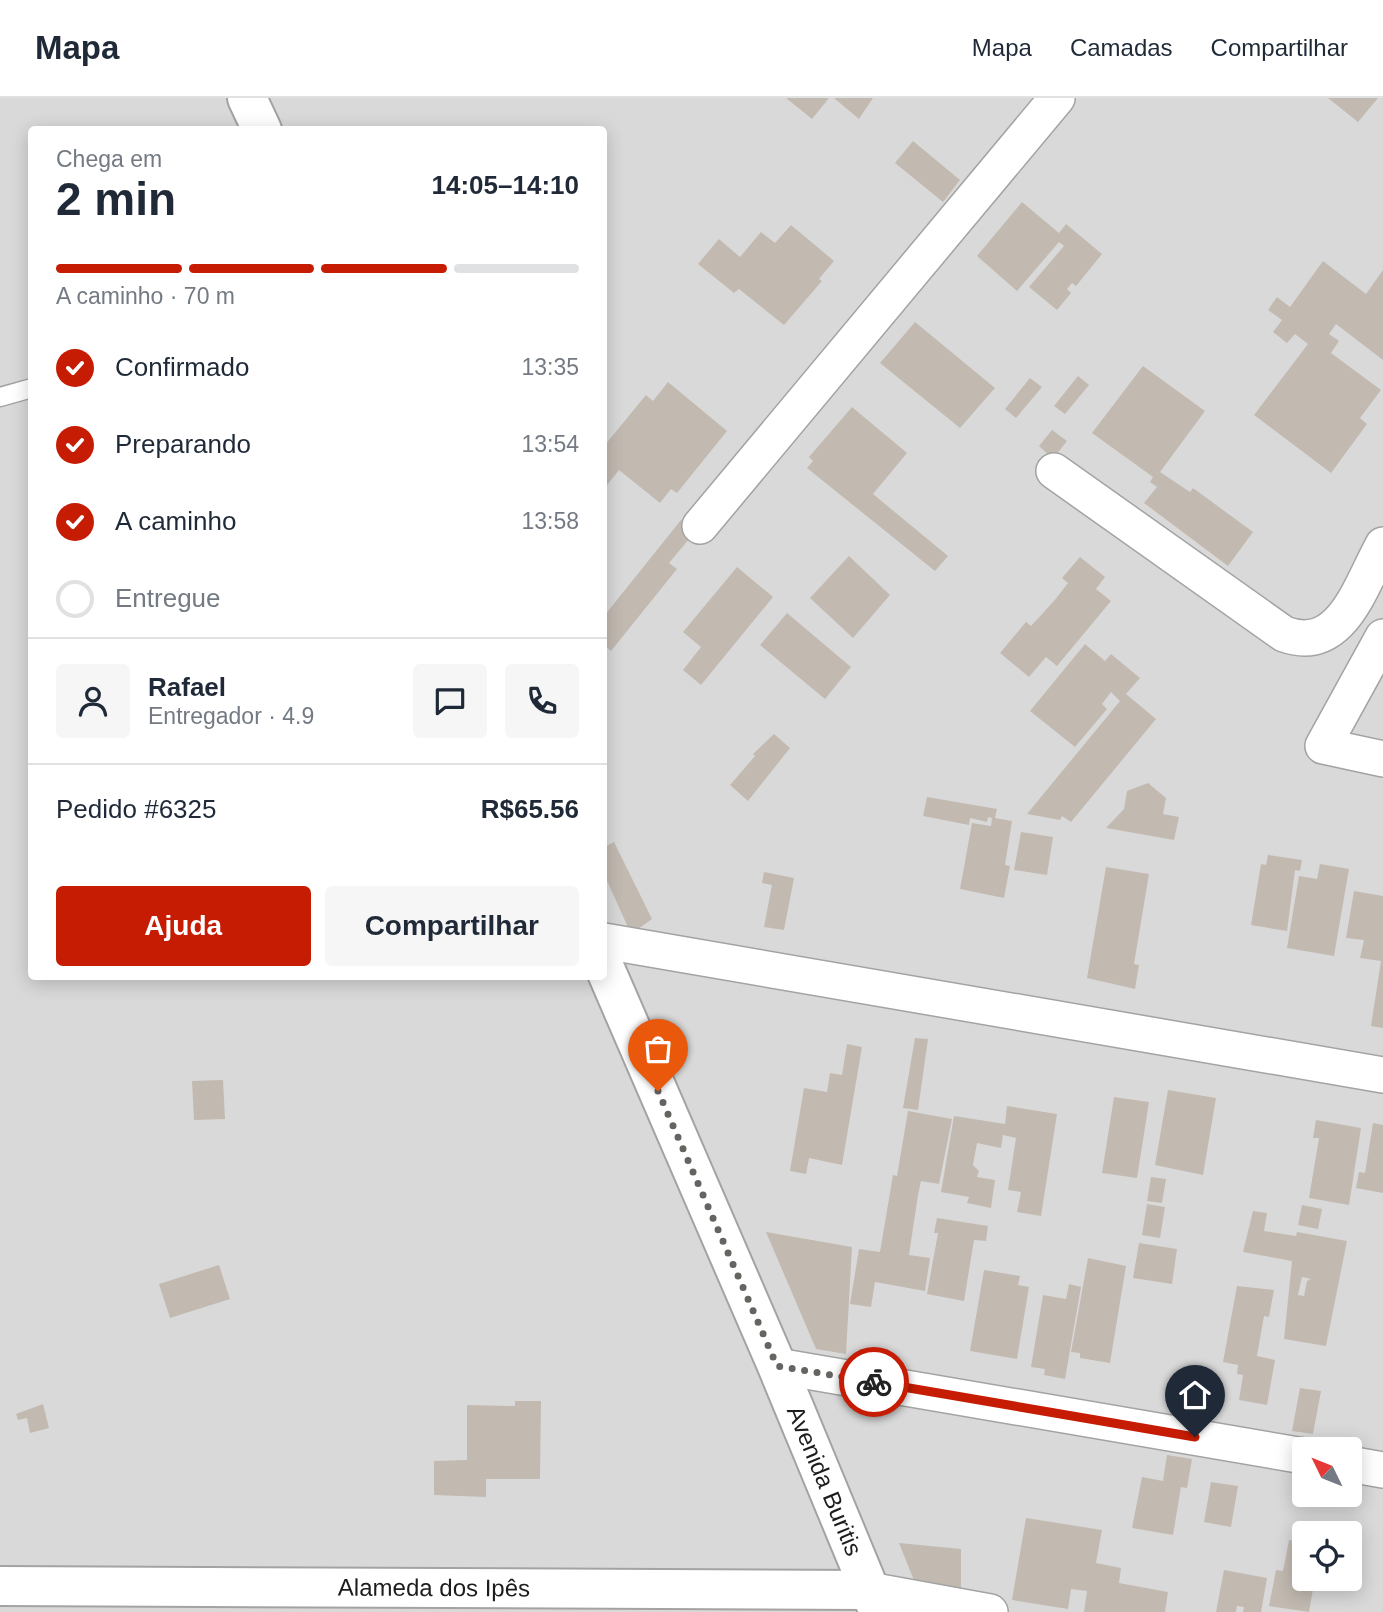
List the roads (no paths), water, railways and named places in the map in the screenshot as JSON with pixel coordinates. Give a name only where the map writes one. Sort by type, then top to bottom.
[{"type":"street","points":[[247,98],[260,126]]},
{"type":"street","points":[[701,526],[1057,98]]},
{"type":"street","points":[[1054,471],[1284,634],[1302,641],[1331,632],[1341,621],[1383,545]]},
{"type":"street","points":[[1383,637],[1323,746],[1383,759]]},
{"type":"street","points":[[607,943],[1383,1075]]},
{"type":"street","name":"Avenida Buritis","points":[[607,973],[777,1366],[874,1601]]},
{"type":"street","points":[[777,1366],[1292,1454]]},
{"type":"street","points":[[1362,1466],[1383,1470]]},
{"type":"street","name":"Alameda dos Ipês","points":[[24,1595],[412,1600],[874,1601]]},
{"type":"street","points":[[874,1601],[990,1612]]},
{"type":"lane","points":[[0,397],[28,389]]}]
